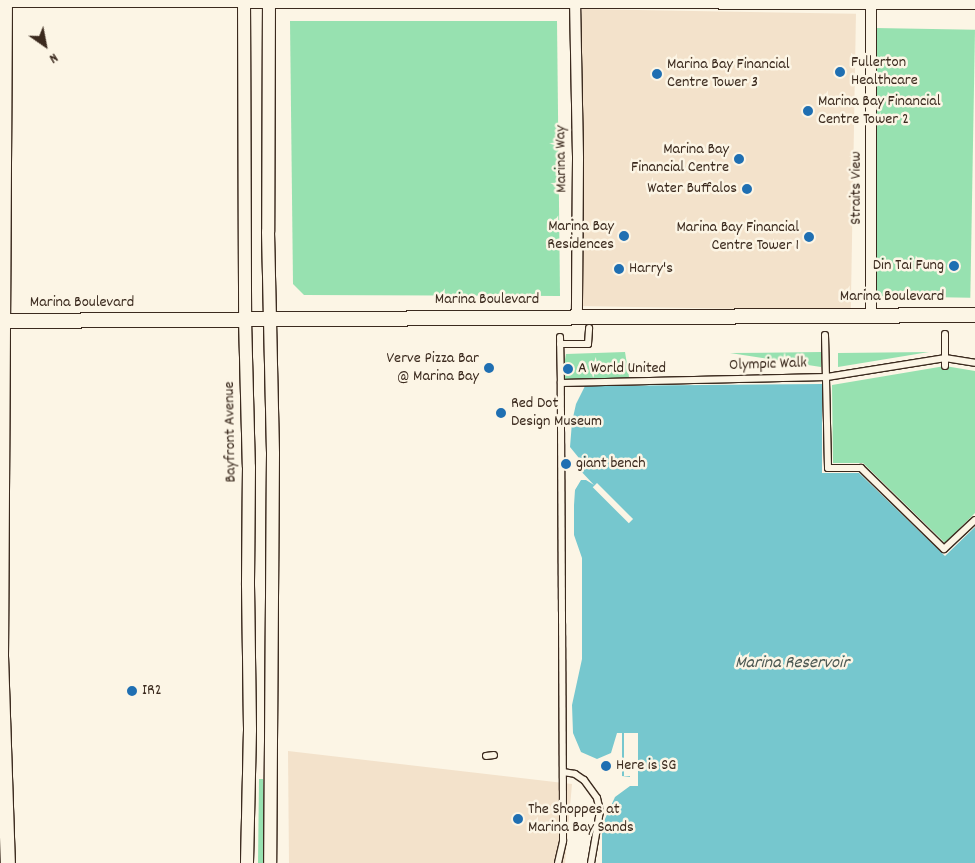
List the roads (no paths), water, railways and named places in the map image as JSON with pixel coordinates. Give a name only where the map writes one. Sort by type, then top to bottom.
[{"type":"main road","points":[[0,0],[975,2]]},
{"type":"main road","points":[[4,0],[1,656],[8,863]]},
{"type":"main road","name":"Bayfront Avenue","points":[[244,0],[245,319],[249,467],[250,730],[247,863]]},
{"type":"main road","points":[[269,0],[269,319],[273,454],[270,863]]},
{"type":"main road","name":"Marina Boulevard","points":[[2,321],[975,314]]},
{"type":"street","name":"Marina Way","points":[[575,1],[578,159],[577,317]]},
{"type":"street","name":"Straits View","points":[[871,1],[871,315]]},
{"type":"street","points":[[558,863],[563,841],[564,772],[560,341],[588,344],[589,328]]},
{"type":"street","points":[[945,334],[945,366]]},
{"type":"street","points":[[825,335],[828,468],[861,468],[944,549],[975,520]]},
{"type":"street","name":"Olympic Walk","points":[[561,383],[827,377],[945,358],[975,363]]},
{"type":"street","points":[[486,756],[494,755]]},
{"type":"street","points":[[564,772],[575,774],[584,780],[597,798],[600,811],[591,863]]},
{"type":"water","name":"Marina Reservoir","points":[[822,384],[822,473],[859,473],[945,556],[975,527],[975,863],[602,863],[602,833],[605,819],[615,797],[630,786],[630,777],[622,776],[622,733],[617,733],[611,753],[597,759],[581,752],[573,733],[572,705],[582,659],[582,558],[574,535],[575,490],[581,480],[586,480],[594,485],[578,468],[583,463],[570,447],[576,404],[585,386]]},
{"type":"place","name":"Fullerton Healthcare","points":[[840,72]]},
{"type":"place","name":"Marina Bay Financial Centre Tower 3","points":[[657,74]]},
{"type":"place","name":"Marina Bay Financial Centre Tower 2","points":[[808,111]]},
{"type":"place","name":"Marina Bay Financial Centre","points":[[739,159]]},
{"type":"place","name":"Water Buffalos","points":[[747,189]]},
{"type":"place","name":"Marina Bay Residences","points":[[624,236]]},
{"type":"place","name":"Marina Bay Financial Centre Tower 1","points":[[809,237]]},
{"type":"place","name":"Din Tai Fung","points":[[954,266]]},
{"type":"place","name":"Harry's","points":[[619,269]]},
{"type":"place","name":"Verve Pizza Bar @ Marina Bay","points":[[489,368]]},
{"type":"place","name":"A World United","points":[[568,369]]},
{"type":"place","name":"Red Dot Design Museum","points":[[501,413]]},
{"type":"place","name":"giant bench","points":[[566,464]]},
{"type":"place","name":"IR2","points":[[132,691]]},
{"type":"place","name":"Here is SG","points":[[606,766]]},
{"type":"place","name":"The Shoppes at Marina Bay Sands","points":[[518,819]]}]
